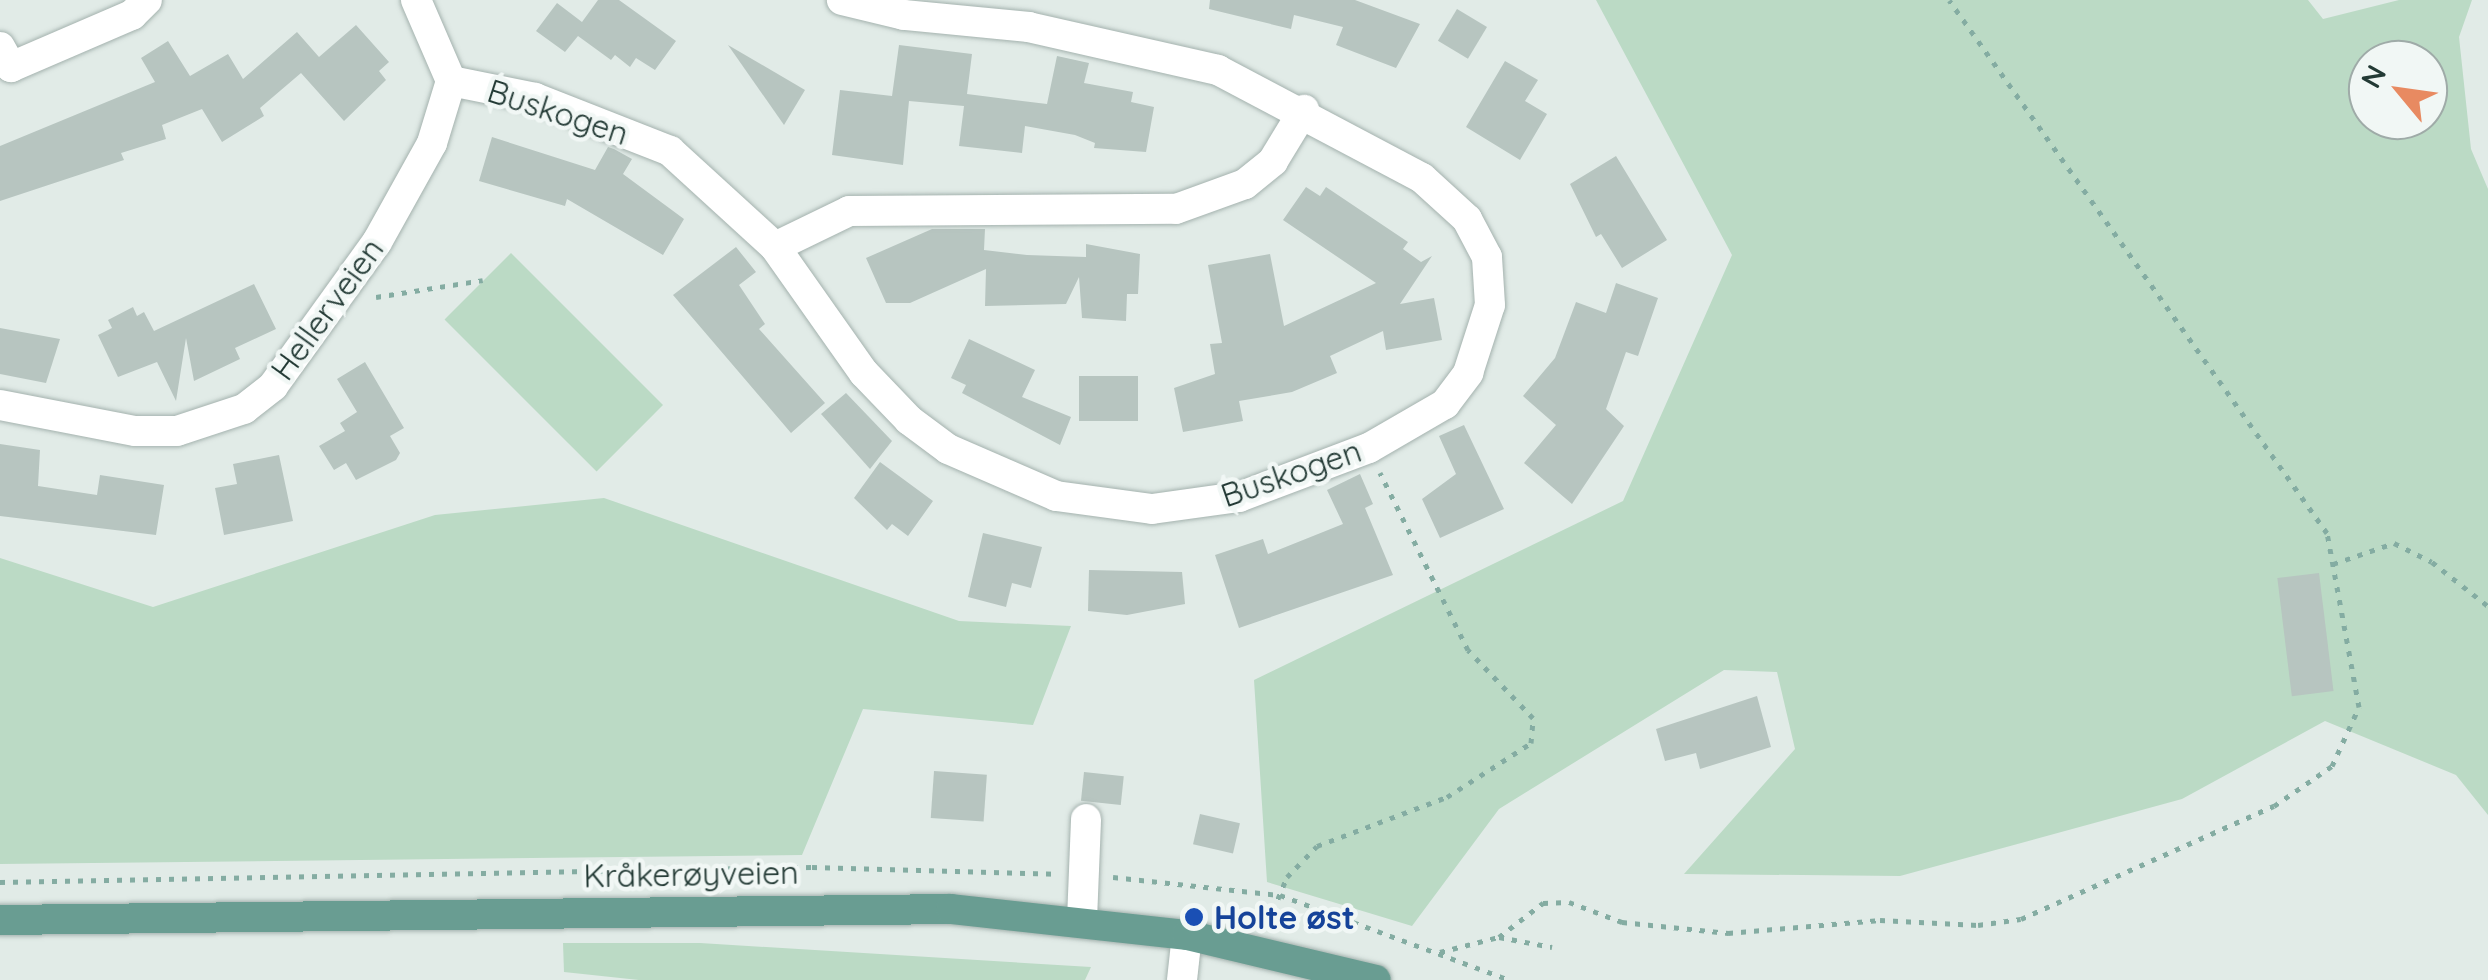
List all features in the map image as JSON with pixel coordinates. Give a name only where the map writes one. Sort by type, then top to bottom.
[{"type":"main road","name":"Kråkerøyveien","points":[[0,920],[855,908],[1082,920],[1188,935],[1376,980]]},
{"type":"street","points":[[4,62],[132,15],[147,0]]},
{"type":"street","name":"Buskogen","points":[[416,0],[451,81],[535,98],[670,151],[775,247],[864,373],[909,420],[948,450],[1056,496],[1152,509],[1239,497],[1369,448],[1444,404],[1468,373],[1490,305],[1487,257],[1466,218],[1422,178],[1304,110],[1218,70],[1164,54],[842,0]]},
{"type":"street","name":"Hellerveien","points":[[0,406],[135,430],[176,432],[244,408],[273,386],[378,242],[432,143],[451,81]]},
{"type":"street","points":[[775,247],[850,211],[1176,209],[1246,184],[1273,161],[1304,110]]},
{"type":"street","points":[[1082,920],[1086,819]]},
{"type":"street","points":[[1182,980],[1188,935]]},
{"type":"path","points":[[1440,952],[1499,937],[1543,903],[1569,902],[1622,922],[1728,932],[1880,920],[1978,925],[2022,920],[2070,902],[2274,806],[2332,766],[2359,707],[2327,534],[1949,0]]},
{"type":"path","points":[[338,298],[384,297],[483,280]]},
{"type":"path","points":[[1280,895],[1287,878],[1317,846],[1447,797],[1531,743],[1533,718],[1468,650],[1369,448]]},
{"type":"path","points":[[2333,564],[2394,543],[2432,562],[2488,606]]},
{"type":"path","points":[[0,882],[812,866],[1172,879],[1280,895],[1510,980]]},
{"type":"path","points":[[1499,937],[1552,946]]},
{"type":"green space","points":[[1596,0],[2308,0],[2323,19],[2399,0],[2472,0],[2459,37],[2471,149],[2488,189],[2488,815],[2456,775],[2325,721],[2182,799],[1900,876],[1684,874],[1795,749],[1777,672],[1724,670],[1499,809],[1412,926],[1267,882],[1254,680],[1623,501],[1732,255]]},
{"type":"green space","points":[[511,253],[663,405],[597,471],[445,319]]},
{"type":"green space","points":[[604,498],[959,621],[1071,626],[1033,725],[863,709],[802,855],[0,864],[0,558],[153,607],[435,515]]},
{"type":"green space","points":[[563,943],[700,943],[1091,967],[1085,980],[639,980],[564,972]]},
{"type":"building","points":[[598,0],[619,0],[676,41],[655,70],[636,58],[630,67],[615,55],[611,60],[578,36],[565,52],[536,31],[557,3],[582,22]]},
{"type":"building","points":[[1210,0],[1355,0],[1420,24],[1396,68],[1336,45],[1343,27],[1294,15],[1291,29],[1209,9]]},
{"type":"building","points":[[1457,9],[1487,27],[1468,59],[1438,41]]},
{"type":"building","points":[[356,25],[389,62],[379,71],[386,80],[344,121],[301,73],[260,108],[264,116],[222,142],[202,109],[162,125],[166,139],[121,153],[124,160],[0,201],[0,146],[155,82],[141,58],[168,41],[190,76],[228,54],[243,79],[297,32],[319,57]]},
{"type":"building","points":[[728,45],[805,90],[784,125]]},
{"type":"building","points":[[899,45],[972,54],[967,94],[1047,104],[1057,56],[1089,63],[1084,83],[1133,92],[1131,102],[1154,107],[1146,152],[1094,148],[1095,143],[1075,135],[1025,126],[1022,153],[959,146],[964,106],[909,101],[903,165],[832,155],[840,90],[892,96]]},
{"type":"building","points":[[1505,61],[1538,80],[1525,101],[1547,114],[1520,160],[1466,127]]},
{"type":"building","points":[[492,137],[595,170],[608,147],[614,149],[632,159],[623,174],[684,219],[663,255],[567,199],[565,206],[479,181]]},
{"type":"building","points":[[1616,156],[1667,240],[1622,268],[1601,234],[1596,237],[1570,184]]},
{"type":"building","points":[[1306,187],[1320,196],[1326,187],[1408,242],[1403,249],[1421,262],[1432,256],[1400,304],[1434,298],[1442,340],[1386,350],[1383,331],[1330,356],[1337,373],[1292,392],[1239,401],[1243,421],[1183,432],[1174,388],[1215,374],[1210,344],[1222,343],[1208,265],[1270,254],[1284,326],[1376,283],[1283,220]]},
{"type":"building","points":[[932,229],[985,229],[984,250],[1086,257],[1086,244],[1140,254],[1138,294],[1127,294],[1126,321],[1082,318],[1079,277],[1066,304],[985,306],[986,269],[910,303],[886,303],[866,258]]},
{"type":"building","points":[[736,247],[756,272],[739,285],[765,324],[759,329],[825,403],[791,433],[673,295]]},
{"type":"building","points":[[1616,283],[1658,298],[1638,356],[1626,352],[1606,409],[1624,426],[1572,504],[1524,463],[1556,425],[1523,396],[1555,358],[1576,302],[1606,313]]},
{"type":"building","points":[[254,284],[276,329],[235,348],[240,359],[194,381],[186,338],[176,401],[157,362],[118,377],[98,335],[112,328],[108,320],[133,307],[137,316],[144,312],[154,331]]},
{"type":"building","points":[[0,328],[60,339],[46,383],[0,374]]},
{"type":"building","points":[[969,339],[1035,370],[1022,397],[1071,417],[1060,445],[962,393],[966,385],[951,378]]},
{"type":"building","points":[[365,362],[404,428],[390,436],[400,453],[396,460],[356,480],[346,463],[334,470],[319,446],[345,431],[340,423],[357,412],[337,379]]},
{"type":"building","points":[[1079,376],[1138,376],[1138,421],[1079,421]]},
{"type":"building","points":[[846,393],[892,441],[870,469],[821,414]]},
{"type":"building","points":[[1464,425],[1504,509],[1440,538],[1422,499],[1456,474],[1439,436]]},
{"type":"building","points":[[0,444],[40,450],[38,486],[97,495],[100,475],[164,485],[156,535],[0,516]]},
{"type":"building","points":[[279,455],[293,521],[224,535],[215,488],[237,484],[233,464]]},
{"type":"building","points":[[880,462],[933,501],[908,536],[892,524],[887,530],[854,498]]},
{"type":"building","points":[[1360,474],[1373,504],[1365,508],[1393,575],[1239,628],[1215,555],[1263,539],[1268,554],[1343,524],[1327,490]]},
{"type":"building","points":[[983,533],[1042,547],[1031,588],[1012,583],[1006,607],[968,597]]},
{"type":"building","points":[[1089,570],[1182,572],[1185,604],[1127,615],[1088,611]]},
{"type":"building","points":[[2319,573],[2334,691],[2292,696],[2277,578]]},
{"type":"building","points":[[1757,696],[1771,747],[1700,769],[1696,753],[1665,761],[1656,729]]},
{"type":"building","points":[[934,771],[987,775],[984,822],[931,818]]},
{"type":"building","points":[[1084,772],[1124,776],[1121,805],[1081,801]]},
{"type":"building","points":[[1200,814],[1240,823],[1233,853],[1193,844]]},
{"type":"place","name":"Holte øst","points":[[1194,917]]}]
